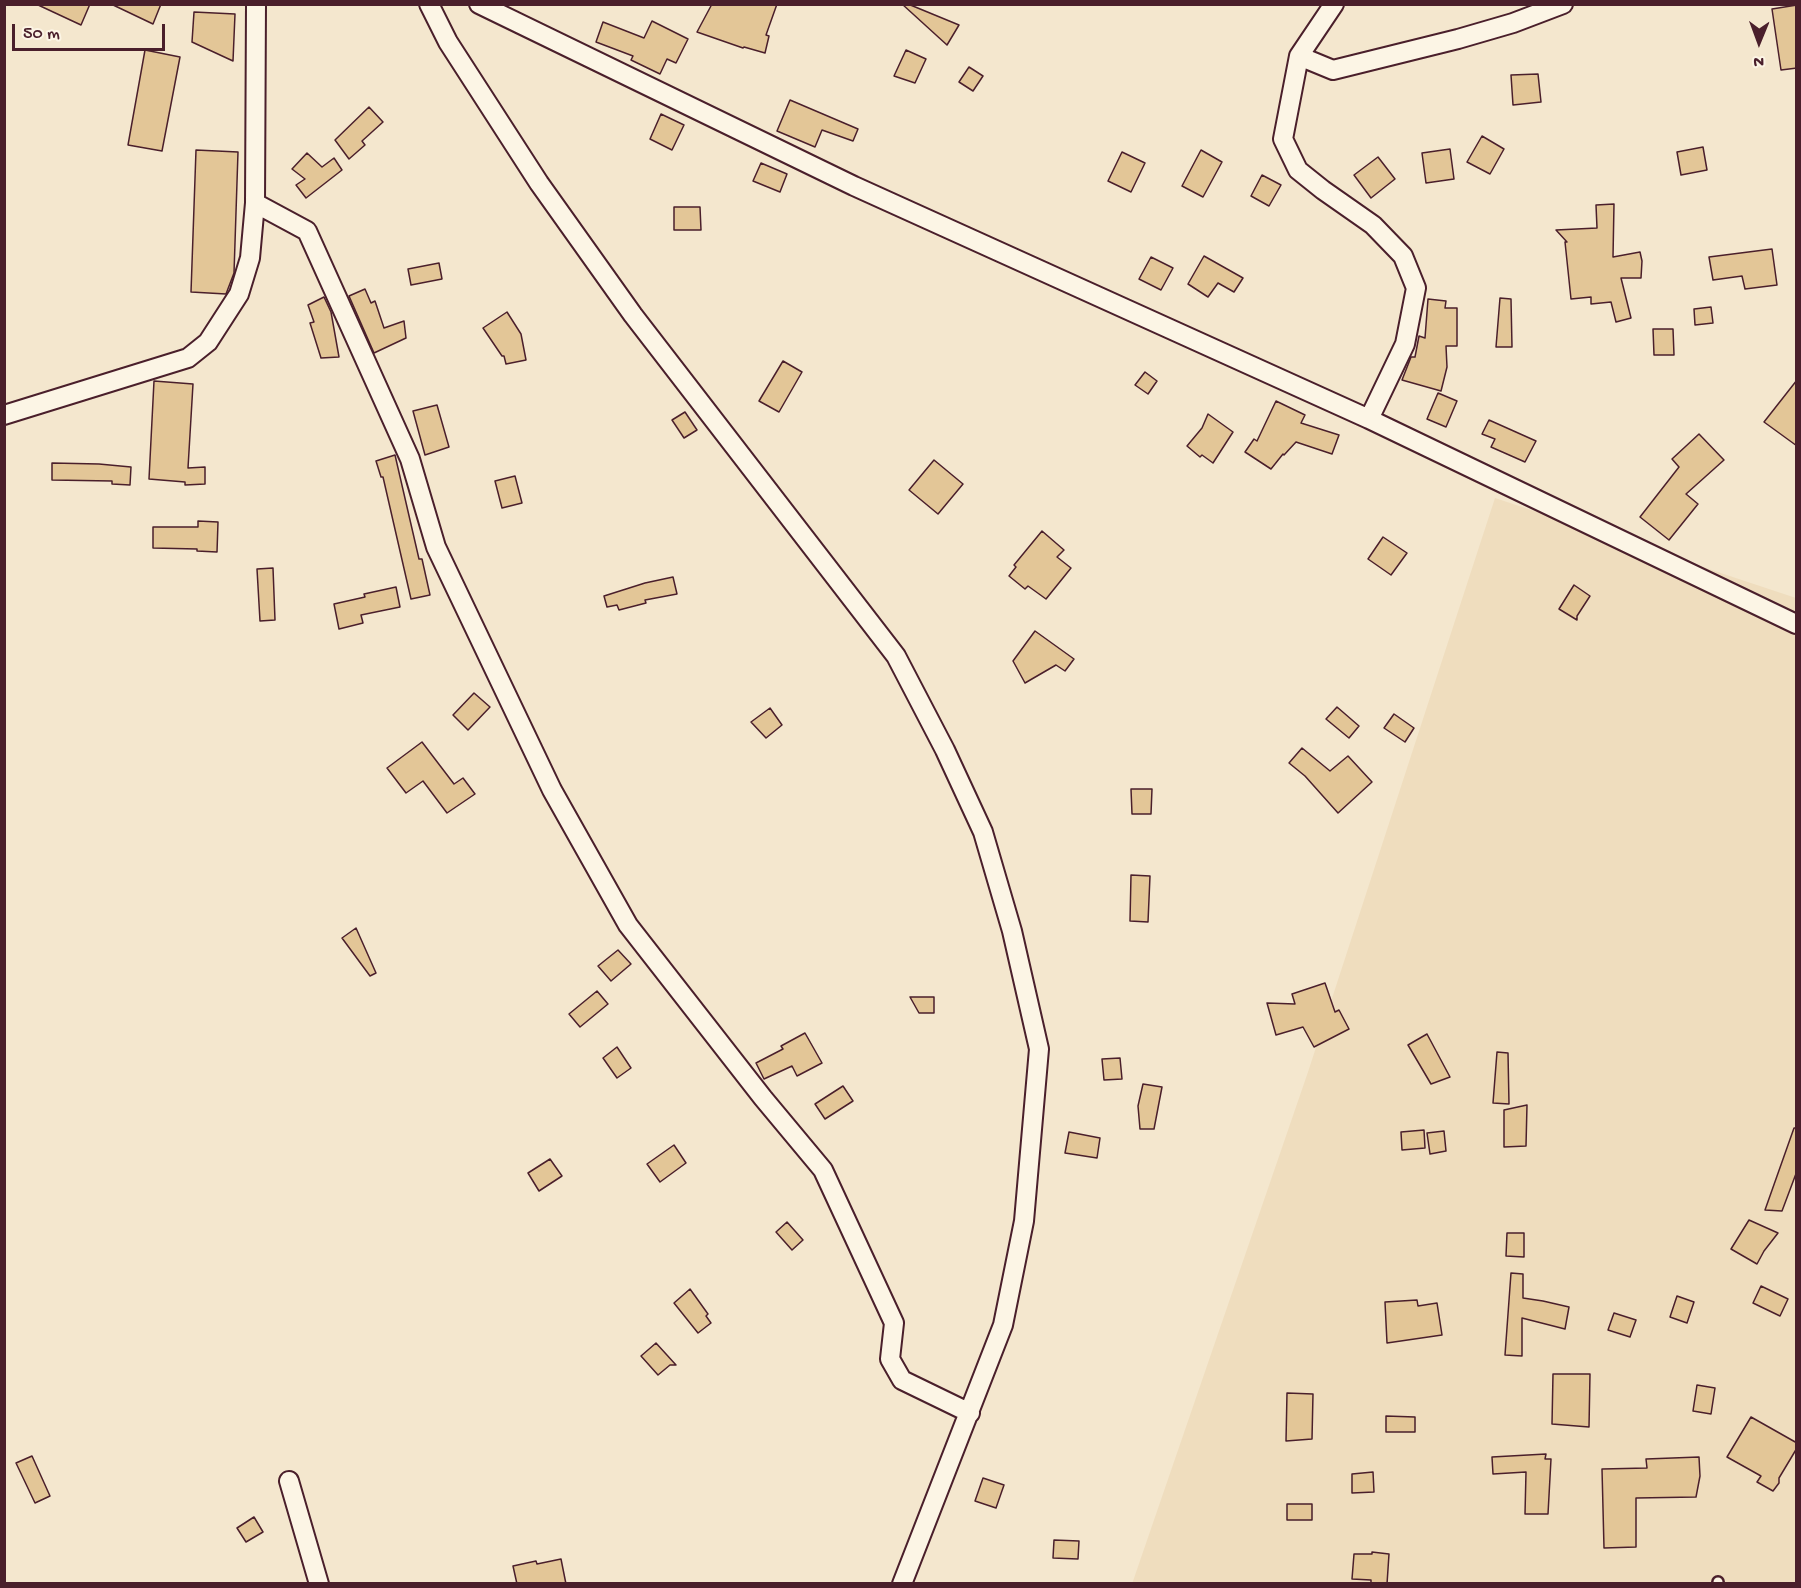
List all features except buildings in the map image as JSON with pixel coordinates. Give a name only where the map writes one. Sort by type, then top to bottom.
[{"type":"street","points":[[4,415],[188,358],[208,342],[238,294],[250,258],[255,202],[256,4]]},
{"type":"street","points":[[429,4],[448,42],[538,183],[613,287],[896,656],[945,750],[982,832],[1012,931],[1039,1049],[1024,1221],[1003,1325],[903,1584]]},
{"type":"street","points":[[479,4],[854,186],[1369,419],[1797,624]]},
{"type":"street","points":[[1334,4],[1299,56],[1283,139],[1298,170],[1373,225],[1403,256],[1416,288],[1405,344],[1369,419]]},
{"type":"street","points":[[1299,56],[1333,70],[1480,33],[1563,4]]},
{"type":"street","points":[[255,202],[307,231],[410,459],[436,547],[552,790],[628,925],[763,1098],[823,1170],[894,1323],[890,1359],[902,1380],[970,1413]]},
{"type":"street","points":[[289,1481],[319,1584]]},
{"type":"shaded area","points":[[1495,498],[1796,598],[1796,1583],[1132,1584],[1308,1072]]}]
